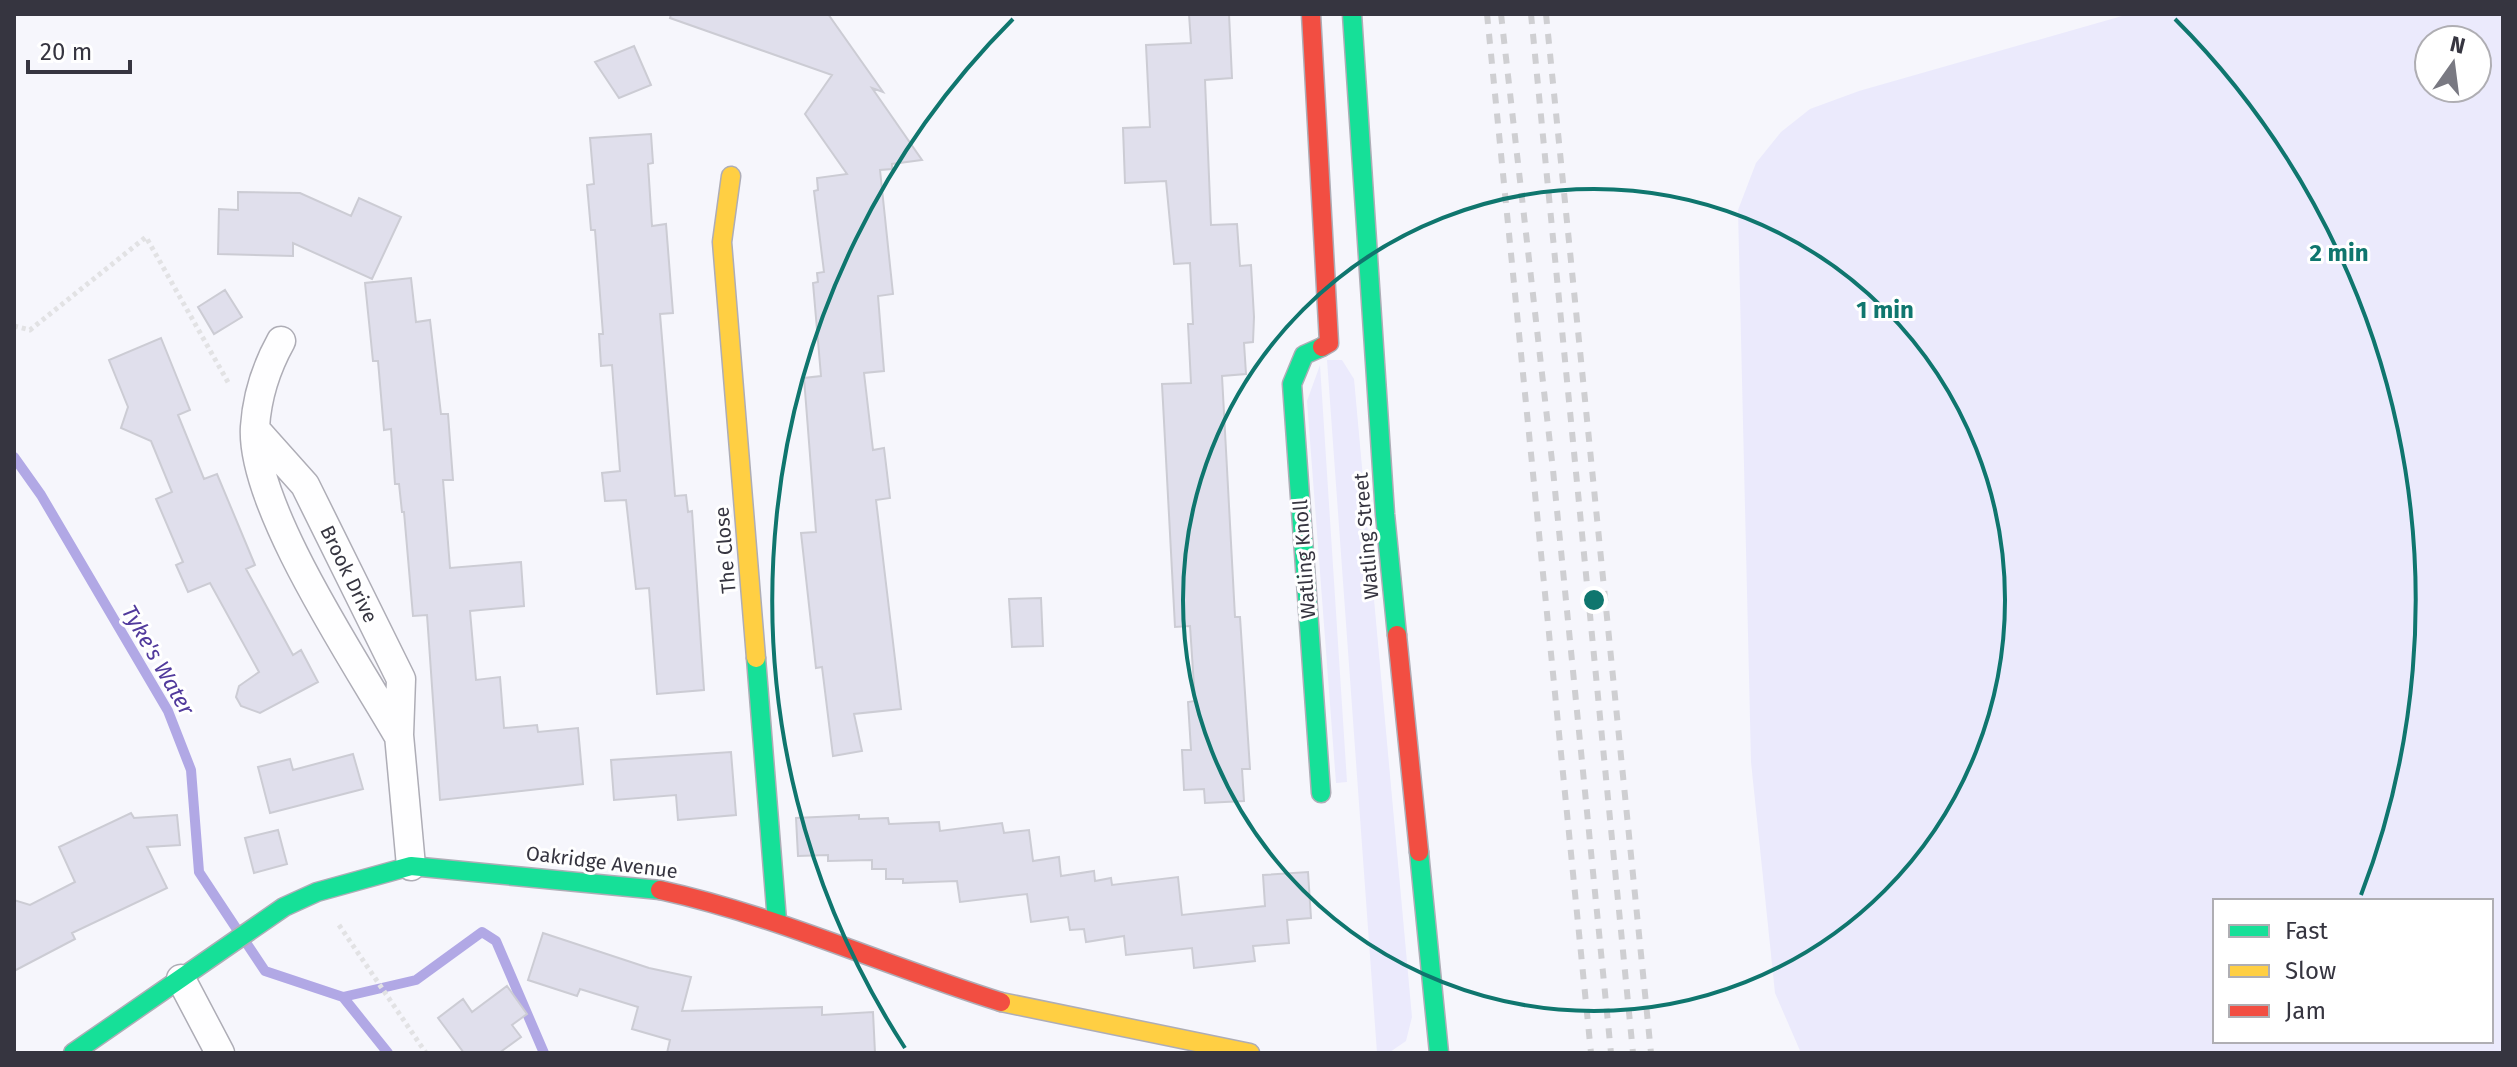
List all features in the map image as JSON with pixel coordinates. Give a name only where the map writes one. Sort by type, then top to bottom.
[{"type":"street","points":[[1311,14],[1329,343],[1372,342]]},
{"type":"street","name":"Watling Street","points":[[1352,14],[1385,514],[1439,1053]]},
{"type":"street","name":"The Close","points":[[731,176],[722,242],[777,921]]},
{"type":"street","name":"Brook Drive","points":[[281,341],[265,370],[255,429],[264,487],[299,562],[399,735]]},
{"type":"street","name":"Watling Knoll","points":[[1321,793],[1292,384],[1304,355],[1329,343]]},
{"type":"street","name":"Brook Drive","points":[[255,429],[305,485],[401,679],[399,735],[411,866]]},
{"type":"street","name":"Oakridge Avenue","points":[[73,1053],[284,907],[317,892],[411,866],[638,885],[725,904],[930,980],[1010,1005],[1250,1053]]},
{"type":"street","points":[[181,979],[220,1053]]},
{"type":"path","points":[[14,326],[30,330],[146,237],[255,429]]},
{"type":"path","points":[[317,892],[426,1053]]},
{"type":"shaded area","points":[[2129,14],[2503,14],[2503,1053],[1801,1053],[1775,993],[1751,762],[1738,210],[1756,163],[1781,132],[1810,109],[1859,91]]},
{"type":"shaded area","points":[[1327,360],[1342,360],[1354,379],[1412,1017],[1406,1041],[1390,1052],[1377,1053]]},
{"type":"shaded area","points":[[1320,365],[1347,782],[1336,783],[1307,401]]},
{"type":"building","points":[[671,14],[828,14],[883,92],[872,88],[922,160],[892,164],[892,169],[880,170],[893,294],[878,296],[884,371],[864,373],[873,450],[884,448],[890,498],[876,500],[901,709],[854,714],[862,751],[833,756],[822,667],[816,668],[801,533],[816,532],[804,378],[821,376],[813,283],[818,282],[817,273],[824,272],[814,191],[818,190],[817,178],[847,174],[805,114],[832,75],[670,18]]},
{"type":"building","points":[[1189,14],[1229,14],[1232,78],[1205,80],[1211,225],[1237,224],[1240,266],[1251,265],[1254,317],[1253,342],[1244,343],[1246,374],[1222,376],[1235,617],[1240,617],[1250,769],[1242,769],[1244,801],[1205,803],[1204,789],[1184,790],[1182,750],[1191,750],[1188,702],[1195,701],[1190,626],[1175,627],[1162,384],[1191,383],[1188,324],[1193,324],[1190,263],[1174,264],[1166,181],[1125,183],[1123,128],[1150,127],[1146,45],[1191,43]]},
{"type":"building","points":[[634,46],[651,85],[619,98],[595,62]]},
{"type":"building","points":[[651,134],[653,163],[648,164],[652,226],[666,224],[673,313],[660,314],[675,496],[686,495],[688,512],[692,511],[704,690],[657,694],[649,588],[636,589],[626,500],[605,501],[602,473],[620,471],[612,365],[601,366],[599,334],[603,334],[595,230],[591,230],[587,185],[594,184],[590,138]]},
{"type":"building","points":[[238,192],[300,193],[351,216],[359,198],[401,217],[372,279],[293,243],[293,256],[218,254],[219,209],[238,210]]},
{"type":"building","points":[[411,278],[416,322],[430,320],[441,414],[448,414],[453,480],[443,480],[450,568],[521,562],[524,606],[470,611],[476,680],[500,677],[504,728],[537,725],[538,732],[578,728],[583,784],[440,800],[427,615],[413,616],[404,512],[399,484],[395,484],[391,429],[384,430],[378,361],[373,361],[365,283]]},
{"type":"building","points":[[225,290],[242,317],[214,334],[198,307]]},
{"type":"building","points":[[161,338],[190,410],[178,415],[204,479],[217,474],[255,565],[246,569],[293,655],[301,650],[318,682],[260,713],[241,706],[236,697],[239,686],[259,672],[210,583],[188,592],[176,565],[183,562],[156,499],[172,492],[151,441],[121,428],[128,407],[109,360]]},
{"type":"building","points":[[1041,598],[1043,646],[1012,647],[1009,599]]},
{"type":"building","points":[[731,752],[736,815],[678,820],[676,795],[614,800],[611,760]]},
{"type":"building","points":[[353,754],[363,789],[270,813],[258,767],[290,759],[293,770]]},
{"type":"building","points":[[131,813],[134,818],[177,815],[180,845],[147,847],[167,888],[72,933],[75,939],[14,971],[14,900],[30,905],[75,882],[59,847]]},
{"type":"building","points":[[859,815],[859,819],[888,818],[889,824],[939,822],[940,831],[1002,823],[1004,833],[1029,830],[1033,861],[1059,857],[1061,876],[1094,871],[1095,881],[1111,878],[1112,885],[1178,877],[1182,915],[1265,906],[1263,875],[1308,872],[1311,918],[1287,920],[1289,943],[1253,946],[1255,961],[1194,968],[1192,948],[1126,955],[1124,936],[1086,942],[1084,929],[1070,930],[1068,917],[1031,922],[1027,894],[960,902],[957,881],[903,883],[903,879],[886,879],[886,869],[872,869],[872,860],[828,861],[828,855],[798,856],[796,818]]},
{"type":"building","points":[[278,830],[287,864],[254,873],[245,838]]},
{"type":"building","points":[[543,933],[649,968],[691,977],[682,1011],[822,1007],[822,1015],[873,1012],[875,1053],[667,1053],[670,1040],[632,1029],[638,1007],[580,989],[577,996],[528,980]]},
{"type":"building","points":[[507,986],[527,1014],[512,1025],[521,1037],[499,1053],[464,1053],[438,1018],[463,999],[472,1012]]},
{"type":"waterway","name":"Tyke's Water","points":[[14,457],[41,495],[168,711],[191,770],[199,872],[238,931]]},
{"type":"waterway","points":[[343,997],[416,980],[482,932],[496,941],[544,1053]]},
{"type":"waterway","name":"Tyke's Water","points":[[247,944],[265,971],[343,997],[388,1053]]},
{"type":"railway","points":[[1487,14],[1591,1053]]},
{"type":"railway","points":[[1501,14],[1553,470],[1611,1053]]},
{"type":"railway","points":[[1531,14],[1633,1053]]},
{"type":"railway","points":[[1546,14],[1651,1053]]},
{"type":"traffic: fast","points":[[1352,14],[1385,514],[1397,635]]},
{"type":"traffic: fast","points":[[1321,793],[1292,384],[1304,355],[1322,347]]},
{"type":"traffic: fast","points":[[756,658],[777,921]]},
{"type":"traffic: fast","points":[[1419,852],[1439,1053]]},
{"type":"traffic: fast","points":[[73,1053],[284,907],[317,892],[411,866],[660,890]]},
{"type":"traffic: slow","points":[[731,176],[722,242],[756,658]]},
{"type":"traffic: slow","points":[[1001,1002],[1250,1053]]},
{"type":"traffic: jam","points":[[1311,14],[1329,343],[1322,347]]},
{"type":"traffic: jam","points":[[1397,635],[1419,852]]},
{"type":"traffic: jam","points":[[660,890],[747,913],[1001,1002]]}]
